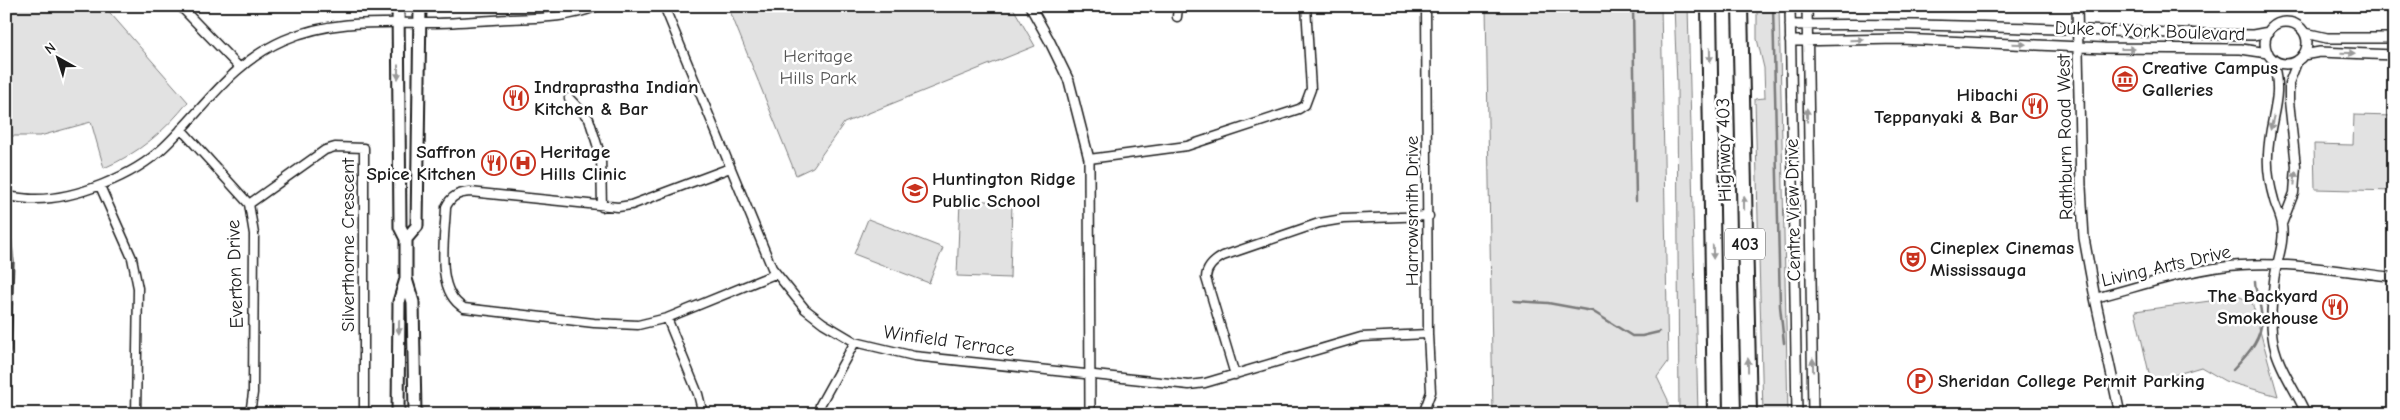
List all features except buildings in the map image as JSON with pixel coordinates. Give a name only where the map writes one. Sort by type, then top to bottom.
[{"type":"highway","name":"Highway 403","points":[[1708,6],[1715,414]]},
{"type":"highway","name":"Highway 403","points":[[1740,6],[1749,414]]},
{"type":"main road","points":[[398,6],[400,227],[406,239],[406,279],[399,302],[398,414]]},
{"type":"main road","points":[[406,239],[417,226],[420,6]]},
{"type":"main road","points":[[406,279],[413,302],[415,414]]},
{"type":"street","points":[[180,6],[239,67]]},
{"type":"street","points":[[6,196],[32,199],[57,197],[100,186],[140,165],[163,149],[239,67],[277,43],[311,31],[336,26],[550,18],[570,16],[598,6]]},
{"type":"street","name":"Winfield Terrace","points":[[664,6],[775,274],[805,309],[823,323],[855,342],[914,356],[1189,385],[1235,375],[1361,337],[1428,334]]},
{"type":"street","points":[[1030,6],[1049,40],[1068,81],[1090,159],[1090,414]]},
{"type":"street","points":[[1178,6],[1178,17]]},
{"type":"street","points":[[1090,159],[1187,146],[1299,109],[1305,104],[1311,89],[1306,6]]},
{"type":"street","name":"Harrowsmith Drive","points":[[1423,414],[1431,392],[1428,334],[1429,216],[1426,6]]},
{"type":"street","name":"Centre View Drive","points":[[1790,6],[1797,414]]},
{"type":"street","name":"Centre View Drive","points":[[1807,6],[1807,95],[1814,414]]},
{"type":"street","name":"Rathburn Road West","points":[[2077,6],[2082,209],[2087,260],[2120,414]]},
{"type":"street","points":[[2306,414],[2281,364],[2275,348],[2272,327],[2274,280],[2282,245],[2282,224],[2274,200],[2268,159],[2270,133],[2279,93],[2278,77],[2266,39],[2268,32],[2274,26],[2287,22],[2299,26],[2305,33],[2327,38],[2394,38]]},
{"type":"street","name":"Duke of York Boulevard","points":[[1790,25],[1958,25],[2078,31],[2253,35],[2268,32]]},
{"type":"street","points":[[2282,224],[2294,194],[2295,184],[2295,154],[2289,101],[2290,83],[2300,57],[2306,48],[2305,33]]},
{"type":"street","name":"Duke of York Boulevard","points":[[1790,41],[1900,39],[2079,47],[2241,49],[2270,56]]},
{"type":"street","points":[[2270,56],[2284,64],[2300,57],[2320,52],[2394,55]]},
{"type":"street","points":[[569,98],[589,119],[601,157],[602,207]]},
{"type":"street","name":"Everton Drive","points":[[181,129],[249,204],[254,234],[253,393],[250,414]]},
{"type":"street","name":"Silverthorne Crescent","points":[[249,204],[325,150],[334,147],[364,148],[364,414]]},
{"type":"street","points":[[730,168],[632,205],[602,207],[470,192],[454,196],[446,207],[444,281],[449,295],[456,304],[464,308],[594,323],[638,325],[668,318],[775,274]]},
{"type":"street","points":[[100,186],[136,272],[138,288],[136,414]]},
{"type":"street","points":[[1235,375],[1206,278],[1213,262],[1223,256],[1319,223],[1343,219],[1429,216]]},
{"type":"street","points":[[6,234],[9,262],[6,350]]},
{"type":"street","name":"Living Arts Drive","points":[[2095,298],[2204,270],[2240,265],[2296,264],[2394,277]]},
{"type":"street","points":[[668,318],[698,394],[703,414]]},
{"type":"street","points":[[818,414],[820,405],[855,342]]},
{"type":"green space","points":[[6,6],[104,6],[188,102],[161,132],[129,155],[104,168],[91,122],[40,136],[6,136]]},
{"type":"green space","name":"Heritage Hills Park","points":[[728,6],[1012,6],[1035,46],[844,123],[813,167],[796,175]]},
{"type":"green space","points":[[1486,6],[1661,6],[1668,362],[1657,377],[1668,400],[1668,414],[1493,414]]},
{"type":"green space","points":[[1674,6],[1688,6],[1698,414],[1679,414],[1677,84]]},
{"type":"green space","points":[[1757,6],[1779,6],[1788,414],[1763,414],[1755,99],[1765,98],[1764,68],[1757,39]]},
{"type":"green space","points":[[2354,115],[2394,116],[2394,191],[2315,189],[2314,144],[2353,145]]},
{"type":"green space","points":[[960,200],[1012,202],[1010,278],[957,276]]},
{"type":"green space","points":[[868,219],[943,248],[929,283],[854,254]]},
{"type":"green space","points":[[2240,297],[2252,302],[2278,396],[2225,381],[2201,367],[2151,382],[2135,311]]},
{"type":"waterway","points":[[1633,6],[1636,201]]},
{"type":"waterway","points":[[1773,6],[1780,306],[1784,343]]},
{"type":"waterway","points":[[2233,370],[2250,351],[2261,329],[2261,312],[2255,281]]},
{"type":"waterway","points":[[1514,301],[1548,303],[1592,311],[1632,336],[1659,332]]},
{"type":"place","name":"Creative Campus Galleries","points":[[2125,79]]},
{"type":"place","name":"Indraprastha Indian Kitchen & Bar","points":[[516,98]]},
{"type":"place","name":"Hibachi Teppanyaki & Bar","points":[[2035,106]]},
{"type":"place","name":"Saffron Spice Kitchen","points":[[494,163]]},
{"type":"place","name":"Heritage Hills Clinic","points":[[523,163]]},
{"type":"place","name":"Huntington Ridge Public School","points":[[915,190]]},
{"type":"place","name":"Cineplex Cinemas Mississauga","points":[[1913,259]]},
{"type":"place","name":"The Backyard Smokehouse","points":[[2335,307]]},
{"type":"place","name":"Sheridan College Permit Parking","points":[[1920,381]]}]
